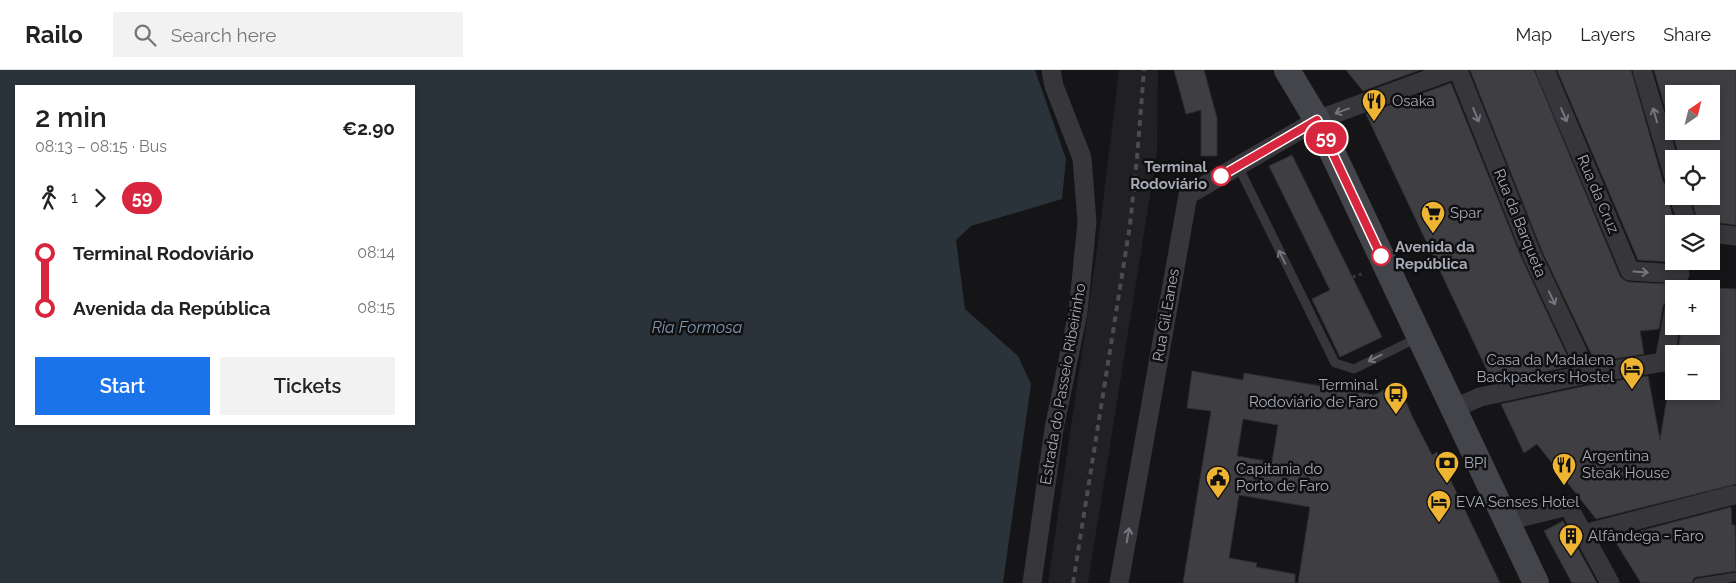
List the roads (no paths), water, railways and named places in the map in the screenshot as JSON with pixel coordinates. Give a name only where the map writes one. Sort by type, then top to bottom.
[{"type":"street","name":"Estrada do Passeio Ribeirinho","points":[[1032,583],[1054,429],[1078,312],[1087,222],[1082,158],[1054,86],[1051,70]]},
{"type":"street","points":[[1288,70],[1317,120],[1536,583]]},
{"type":"street","name":"Rua Gil Eanes","points":[[1119,583],[1188,195],[1317,120],[1453,70]]},
{"type":"street","name":"Rua da Barqueta","points":[[1458,70],[1532,255],[1588,374]]},
{"type":"street","name":"Rua da Cruz","points":[[1545,70],[1630,271],[1680,275]]},
{"type":"street","points":[[1642,70],[1666,150]]},
{"type":"street","points":[[1720,234],[1736,236]]},
{"type":"street","points":[[1453,408],[1480,397],[1588,374],[1664,362],[1669,335]]},
{"type":"street","points":[[1583,534],[1734,495]]},
{"type":"street","points":[[1507,522],[1568,506],[1610,583]]},
{"type":"lane","points":[[1238,166],[1335,363],[1354,368],[1419,337]]},
{"type":"lane","points":[[1698,583],[1736,577]]},
{"type":"water","name":"Ria Formosa","points":[[0,70],[1035,70],[1066,159],[1062,199],[971,226],[956,240],[965,309],[1018,356],[1031,384],[1003,583],[0,583]]},
{"type":"railway","points":[[1073,583],[1130,225],[1144,70]]},
{"type":"place","name":"Osaka","points":[[1374,122]]},
{"type":"place","name":"Terminal Rodoviário","points":[[1221,176]]},
{"type":"place","name":"Spar","points":[[1433,234]]},
{"type":"place","name":"Avenida da República","points":[[1381,256]]},
{"type":"place","name":"Casa da Madalena Backpackers Hostel","points":[[1632,390]]},
{"type":"place","name":"Terminal Rodoviário de Faro","points":[[1396,415]]},
{"type":"place","name":"BPI","points":[[1447,484]]},
{"type":"place","name":"Argentina Steak House","points":[[1564,486]]},
{"type":"place","name":"Capitania do Porto de Faro","points":[[1218,499]]},
{"type":"place","name":"EVA Senses Hotel","points":[[1439,523]]},
{"type":"place","name":"Alfândega - Faro","points":[[1571,557]]}]
